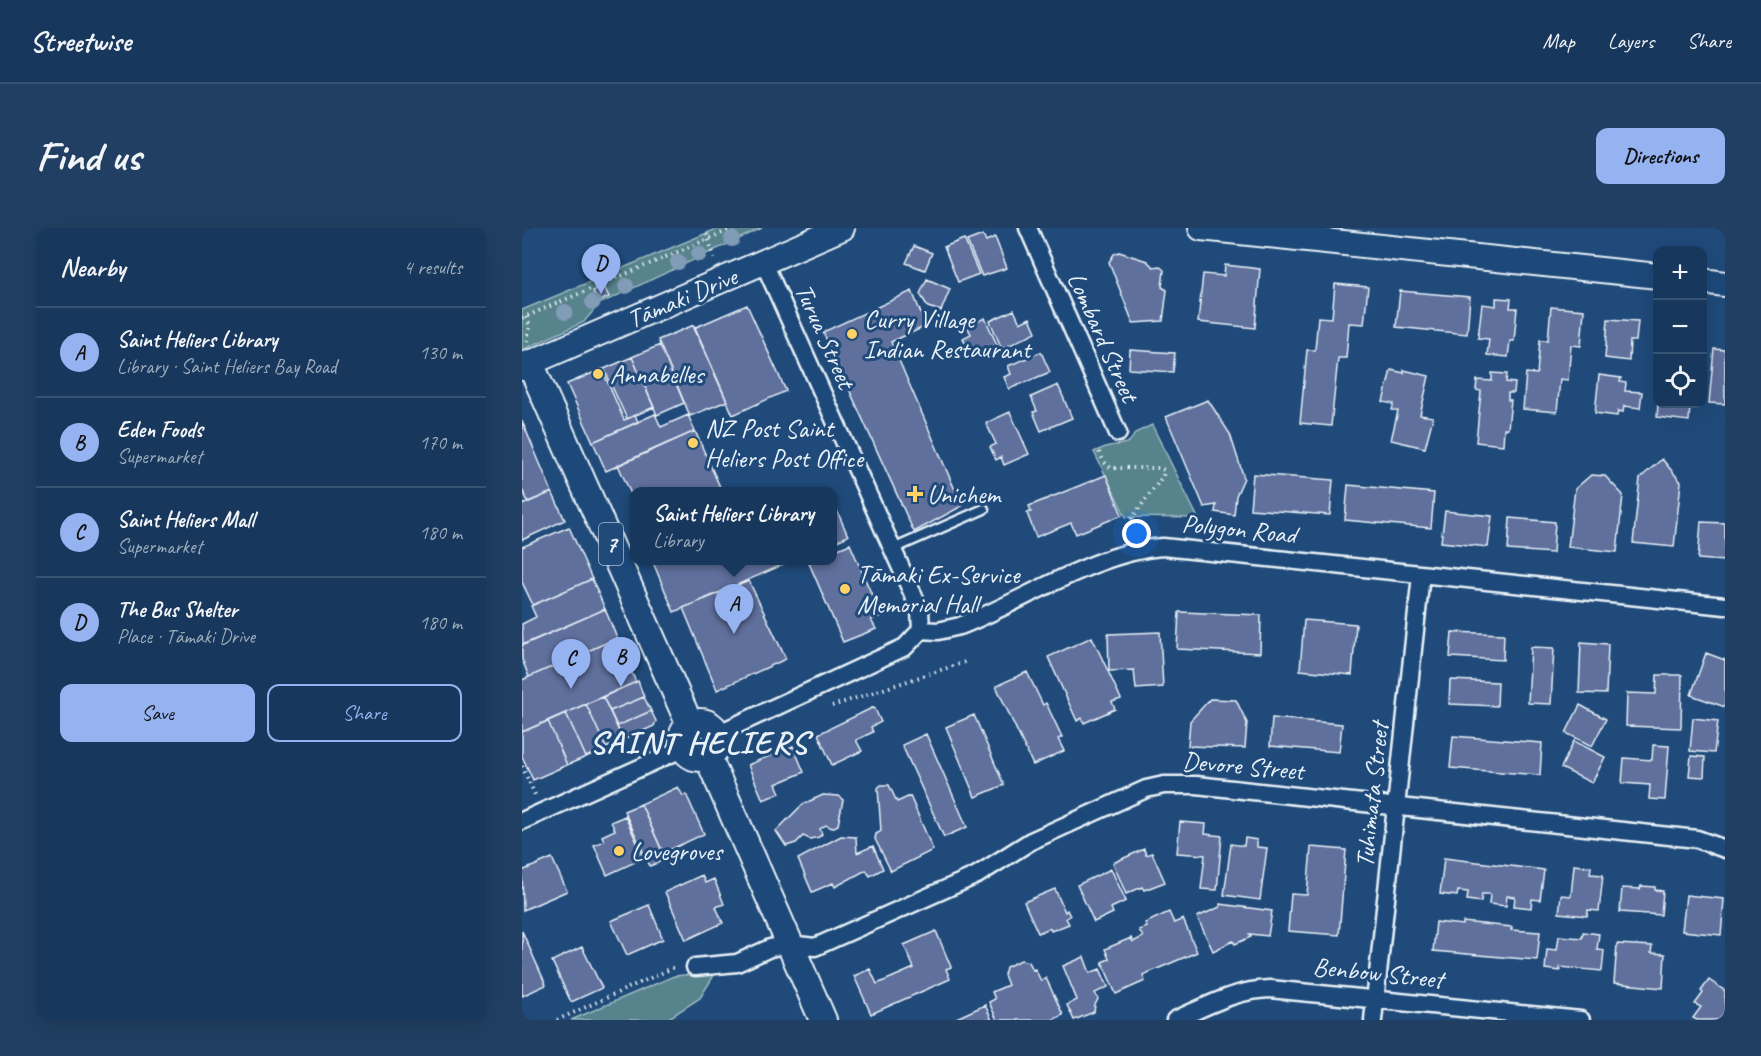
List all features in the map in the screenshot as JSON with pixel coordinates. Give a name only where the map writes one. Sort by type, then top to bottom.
[{"type":"main road","name":"Tāmaki Drive","points":[[526,357],[764,263],[842,228]]},
{"type":"main road","points":[[1201,228],[1653,275]]},
{"type":"main road","points":[[1707,282],[1725,284]]},
{"type":"main road","name":"7","points":[[526,357],[687,737]]},
{"type":"main road","points":[[687,737],[700,722],[710,725],[712,745],[789,944],[823,1020]]},
{"type":"street","name":"Lombard Street","points":[[1028,228],[1118,433]]},
{"type":"street","name":"Turua Street","points":[[764,263],[920,611],[921,630]]},
{"type":"street","name":"Polygon Road","points":[[921,630],[938,631],[960,626],[1109,559],[1146,548],[1163,547],[1725,606]]},
{"type":"street","name":"Tuhimata Street","points":[[1373,1020],[1422,575]]},
{"type":"street","points":[[712,745],[905,647],[921,630]]},
{"type":"street","points":[[522,821],[687,737]]},
{"type":"street","name":"Devore Street","points":[[687,966],[737,963],[770,948],[789,944],[815,947],[977,874],[1030,841],[1146,789],[1164,785],[1196,785],[1697,838],[1725,849]]},
{"type":"street","name":"Benbow Street","points":[[1175,1020],[1251,989],[1376,998],[1581,1020]]},
{"type":"lane","points":[[892,549],[984,508]]},
{"type":"path","points":[[526,357],[530,326],[524,317],[734,228]]},
{"type":"path","points":[[706,234],[715,261]]},
{"type":"path","points":[[1099,452],[1104,462],[1111,468],[1160,468],[1164,470],[1163,476],[1132,518],[1133,523]]},
{"type":"path","points":[[832,706],[968,661]]},
{"type":"path","points":[[522,766],[542,812]]},
{"type":"path","points":[[557,1020],[687,966]]},
{"type":"green space","points":[[719,228],[762,228],[599,304],[584,322],[522,350],[522,310]]},
{"type":"green space","points":[[1152,425],[1198,518],[1126,517],[1094,452],[1107,446],[1125,444],[1135,433]]},
{"type":"green space","points":[[716,972],[700,998],[666,1020],[571,1020],[674,976]]},
{"type":"building","points":[[983,235],[986,241],[995,237],[1007,268],[982,276],[967,241]]},
{"type":"building","points":[[964,239],[979,274],[958,282],[944,247]]},
{"type":"building","points":[[914,246],[932,253],[925,270],[906,263]]},
{"type":"building","points":[[1119,252],[1147,261],[1153,267],[1159,266],[1164,270],[1162,287],[1167,290],[1163,321],[1133,323],[1109,262],[1114,254]]},
{"type":"building","points":[[1225,265],[1260,269],[1255,328],[1198,322],[1203,274],[1224,276]]},
{"type":"building","points":[[927,279],[950,289],[941,311],[928,307],[920,294]]},
{"type":"building","points":[[1335,284],[1368,287],[1364,324],[1349,323],[1346,358],[1338,358],[1331,426],[1300,423],[1307,350],[1315,350],[1318,317],[1332,318]]},
{"type":"building","points":[[604,286],[609,297],[598,302],[593,291]]},
{"type":"building","points":[[912,291],[926,326],[891,342],[962,506],[914,532],[823,332]]},
{"type":"building","points":[[1400,291],[1470,297],[1467,334],[1396,327]]},
{"type":"building","points":[[1496,298],[1511,299],[1510,308],[1517,308],[1514,341],[1510,341],[1508,357],[1487,355],[1489,339],[1478,338],[1482,304],[1496,306]]},
{"type":"building","points":[[747,305],[786,391],[733,415],[694,328]]},
{"type":"building","points":[[1551,307],[1584,310],[1581,346],[1571,345],[1568,380],[1560,379],[1557,412],[1523,409],[1526,373],[1537,374],[1540,340],[1548,340]]},
{"type":"building","points":[[1014,310],[1020,323],[1030,318],[1036,332],[1002,349],[990,321]]},
{"type":"building","points":[[985,318],[998,347],[972,359],[963,338],[971,334],[967,326]]},
{"type":"building","points":[[1608,319],[1638,321],[1636,341],[1630,341],[1629,361],[1605,358]]},
{"type":"building","points":[[694,325],[727,401],[690,416],[658,340]]},
{"type":"building","points":[[660,345],[684,403],[657,415],[632,357]]},
{"type":"building","points":[[1714,349],[1725,350],[1725,404],[1709,403]]},
{"type":"building","points":[[1130,350],[1175,353],[1173,372],[1129,369]]},
{"type":"building","points":[[1041,352],[1050,372],[1009,389],[1004,377],[1011,374],[1008,366]]},
{"type":"building","points":[[632,357],[654,407],[627,419],[604,369]]},
{"type":"building","points":[[602,369],[624,420],[635,415],[638,422],[593,442],[567,384]]},
{"type":"building","points":[[1391,370],[1404,373],[1404,370],[1429,376],[1420,415],[1433,417],[1425,448],[1391,440],[1398,411],[1392,410],[1394,404],[1383,402]]},
{"type":"building","points":[[1492,373],[1507,374],[1506,382],[1515,383],[1514,393],[1508,393],[1508,400],[1511,400],[1508,429],[1504,429],[1503,445],[1476,442],[1481,391],[1476,390],[1477,380],[1492,381]]},
{"type":"building","points":[[1599,375],[1621,378],[1620,382],[1626,383],[1625,391],[1642,392],[1640,408],[1624,406],[1623,412],[1618,411],[1617,416],[1595,413]]},
{"type":"building","points":[[1058,385],[1072,418],[1041,431],[1033,412],[1037,411],[1031,397]]},
{"type":"building","points":[[1208,400],[1230,434],[1244,478],[1236,496],[1234,515],[1215,512],[1216,505],[1204,507],[1166,417]]},
{"type":"building","points":[[1658,408],[1690,408],[1689,421],[1657,417]]},
{"type":"building","points":[[1010,412],[1029,454],[1004,465],[1001,457],[996,460],[990,447],[996,444],[986,423]]},
{"type":"building","points":[[655,414],[661,427],[688,415],[695,431],[606,471],[593,442]]},
{"type":"building","points":[[522,421],[552,492],[528,502],[522,489]]},
{"type":"building","points":[[695,431],[720,487],[630,487],[630,492],[618,465]]},
{"type":"building","points":[[1662,459],[1681,482],[1674,547],[1633,543],[1640,478]]},
{"type":"building","points":[[1253,474],[1333,480],[1330,515],[1250,509]]},
{"type":"building","points":[[1106,475],[1122,515],[1076,534],[1071,523],[1036,537],[1027,513],[1031,512],[1029,506]]},
{"type":"building","points":[[1591,475],[1605,476],[1623,495],[1617,552],[1568,547],[1575,489]]},
{"type":"building","points":[[1348,485],[1434,493],[1431,528],[1345,520]]},
{"type":"building","points":[[552,492],[565,520],[522,540],[522,505]]},
{"type":"building","points":[[837,511],[848,536],[837,541]]},
{"type":"building","points":[[1445,511],[1492,516],[1488,547],[1441,542]]},
{"type":"building","points":[[1510,518],[1555,522],[1553,553],[1508,550]]},
{"type":"building","points":[[1701,522],[1725,523],[1725,561],[1698,559]]},
{"type":"building","points":[[569,527],[592,579],[533,605],[522,582],[522,547]]},
{"type":"building","name":"Tāmaki Ex-Service Memorial Hall","points":[[850,544],[881,616],[871,620],[876,629],[843,642],[810,565],[837,565],[837,549]]},
{"type":"building","points":[[654,565],[782,565],[674,612]]},
{"type":"building","points":[[592,579],[605,609],[523,645],[522,624],[536,617],[531,606]]},
{"type":"building","points":[[749,581],[786,659],[717,690],[683,608]]},
{"type":"building","points":[[605,609],[617,638],[529,677],[522,659],[522,645]]},
{"type":"building","points":[[1179,612],[1261,615],[1260,653],[1177,649]]},
{"type":"building","points":[[1304,620],[1356,624],[1352,675],[1300,670]]},
{"type":"building","points":[[1160,632],[1163,687],[1136,689],[1134,670],[1109,671],[1108,634]]},
{"type":"building","points":[[1452,632],[1504,634],[1503,660],[1450,657]]},
{"type":"building","points":[[1092,637],[1121,699],[1112,702],[1115,709],[1084,723],[1082,718],[1077,721],[1048,657]]},
{"type":"building","points":[[617,638],[636,682],[522,732],[522,680]]},
{"type":"building","points":[[1581,642],[1608,644],[1606,694],[1579,693]]},
{"type":"building","points":[[1531,647],[1554,648],[1551,704],[1528,703]]},
{"type":"building","points":[[1706,653],[1725,660],[1725,707],[1691,695]]},
{"type":"building","points":[[1027,672],[1043,705],[1046,703],[1062,737],[1058,739],[1064,751],[1033,765],[996,686]]},
{"type":"building","points":[[1657,675],[1682,675],[1681,728],[1626,726],[1627,693],[1656,694]]},
{"type":"building","points":[[1450,680],[1498,682],[1497,706],[1449,704]]},
{"type":"building","points":[[638,681],[644,697],[610,711],[603,697]]},
{"type":"building","points":[[603,697],[623,740],[606,748],[586,704]]},
{"type":"building","points":[[644,697],[651,711],[617,726],[610,711]]},
{"type":"building","points":[[1210,699],[1236,700],[1247,723],[1245,748],[1188,746],[1190,721]]},
{"type":"building","points":[[586,704],[606,748],[586,757],[566,713]]},
{"type":"building","points":[[1580,705],[1606,719],[1592,746],[1566,733]]},
{"type":"building","points":[[874,707],[881,722],[871,727],[873,732],[856,740],[862,751],[832,765],[818,734]]},
{"type":"building","points":[[651,711],[656,721],[654,726],[623,740],[617,726]]},
{"type":"building","points":[[566,713],[586,757],[567,765],[548,721]]},
{"type":"building","points":[[974,715],[1004,785],[975,797],[946,727]]},
{"type":"building","points":[[1272,718],[1342,724],[1339,752],[1270,746]]},
{"type":"building","points":[[1693,718],[1718,721],[1714,753],[1690,751]]},
{"type":"building","points":[[548,721],[567,765],[533,780],[522,756],[522,732]]},
{"type":"building","points":[[926,734],[967,827],[944,837],[902,745]]},
{"type":"building","points":[[1453,736],[1542,743],[1540,775],[1450,768]]},
{"type":"building","points":[[1574,741],[1605,757],[1592,783],[1561,768]]},
{"type":"building","points":[[1653,745],[1669,746],[1665,800],[1649,799],[1650,785],[1622,783],[1624,758],[1652,760]]},
{"type":"building","points":[[793,746],[804,772],[776,784],[780,793],[763,800],[748,765]]},
{"type":"building","points":[[1691,756],[1705,757],[1704,777],[1689,776]]},
{"type":"building","points":[[881,785],[889,785],[897,802],[910,796],[933,850],[891,871],[875,839],[876,834],[881,831],[878,788]]},
{"type":"building","points":[[678,787],[683,796],[686,794],[704,834],[663,853],[641,804]]},
{"type":"building","points":[[823,795],[839,796],[843,800],[838,825],[832,828],[826,825],[820,829],[822,834],[819,837],[810,839],[803,836],[796,843],[786,846],[776,831],[803,804]]},
{"type":"building","points":[[641,804],[666,859],[650,866],[624,811]]},
{"type":"building","name":"Lovegroves","points":[[625,816],[644,858],[607,875],[594,845],[604,841],[602,836],[615,830],[611,822]]},
{"type":"building","points":[[1180,822],[1206,824],[1205,834],[1222,836],[1217,890],[1201,889],[1205,855],[1177,853]]},
{"type":"building","points":[[841,836],[856,837],[857,853],[873,846],[883,869],[870,876],[866,870],[835,887],[833,883],[812,892],[798,859]]},
{"type":"building","points":[[1245,838],[1257,840],[1257,847],[1267,848],[1260,900],[1224,895],[1231,844],[1244,846]]},
{"type":"building","points":[[1311,847],[1346,850],[1339,935],[1288,931],[1291,894],[1307,895]]},
{"type":"building","points":[[1144,849],[1146,855],[1152,853],[1165,882],[1144,890],[1142,887],[1126,894],[1113,863]]},
{"type":"building","points":[[552,858],[567,891],[523,910],[522,871]]},
{"type":"building","points":[[1444,858],[1544,870],[1540,900],[1532,899],[1531,908],[1514,906],[1515,897],[1507,896],[1506,906],[1489,904],[1490,894],[1482,894],[1481,902],[1467,900],[1468,892],[1458,891],[1457,896],[1440,894]]},
{"type":"building","points":[[1574,865],[1591,867],[1590,874],[1603,875],[1599,911],[1588,910],[1587,916],[1559,913],[1561,895],[1571,896]]},
{"type":"building","points":[[1111,869],[1126,901],[1111,908],[1113,913],[1094,922],[1077,885]]},
{"type":"building","points":[[702,875],[705,883],[714,879],[724,904],[716,907],[723,923],[686,940],[665,892]]},
{"type":"building","points":[[1641,886],[1655,887],[1655,890],[1663,891],[1661,915],[1620,912],[1622,888],[1640,889]]},
{"type":"building","points":[[1055,889],[1065,912],[1067,910],[1070,916],[1066,918],[1069,924],[1038,933],[1024,902]]},
{"type":"building","points":[[1686,895],[1724,899],[1721,935],[1682,931]]},
{"type":"building","points":[[1220,904],[1272,911],[1268,936],[1249,934],[1251,937],[1235,944],[1233,941],[1213,951],[1197,917],[1220,907]]},
{"type":"building","points":[[649,905],[663,939],[627,955],[611,921]]},
{"type":"building","points":[[1169,912],[1174,923],[1183,919],[1197,952],[1143,975],[1145,981],[1116,994],[1102,962],[1109,959],[1105,949],[1131,938],[1133,942],[1143,937],[1139,930],[1147,927],[1145,923]]},
{"type":"building","points":[[1436,922],[1463,925],[1463,922],[1540,932],[1537,960],[1433,951]]},
{"type":"building","points":[[522,931],[546,985],[522,996]]},
{"type":"building","points":[[936,931],[951,967],[946,969],[950,979],[871,1014],[854,976],[870,969],[877,984],[914,968],[904,945]]},
{"type":"building","points":[[1583,932],[1599,934],[1597,949],[1604,950],[1602,971],[1560,967],[1560,971],[1545,969],[1547,949],[1557,950],[1559,936],[1582,938]]},
{"type":"building","points":[[1617,944],[1652,946],[1651,953],[1665,954],[1663,988],[1614,983]]},
{"type":"building","points":[[582,947],[602,988],[571,1002],[552,961]]},
{"type":"building","points":[[1084,957],[1090,973],[1100,969],[1108,987],[1095,993],[1098,999],[1094,1012],[1074,1020],[1067,1005],[1077,1000],[1063,966]]},
{"type":"building","points":[[1021,960],[1029,962],[1041,981],[1046,978],[1063,1015],[1052,1020],[997,1020],[989,1002],[995,999],[992,992],[1008,985],[1004,975],[1006,967]]},
{"type":"building","points":[[1709,980],[1725,991],[1725,1012],[1719,1020],[1697,1020],[1693,1018],[1701,1007],[1695,1004]]},
{"type":"building","points":[[985,1005],[992,1020],[952,1020]]},
{"type":"place","name":"The Bus Shelter","points":[[601,294]]},
{"type":"place","name":"Curry Village Indian Restaurant","points":[[852,334]]},
{"type":"place","name":"Annabelles","points":[[598,374]]},
{"type":"place","name":"NZ Post Saint Heliers Post Office","points":[[693,443]]},
{"type":"place","name":"Unichem","points":[[915,494]]},
{"type":"place","name":"Tāmaki Ex-Service Memorial Hall","points":[[845,589]]},
{"type":"place","name":"Saint Heliers Library","points":[[734,634]]},
{"type":"place","name":"Eden Foods","points":[[621,687]]},
{"type":"place","name":"Saint Heliers Mall","points":[[571,689]]},
{"type":"place","name":"Lovegroves","points":[[619,851]]},
{"type":"district","name":"SAINT HELIERS","points":[[699,742]]}]
